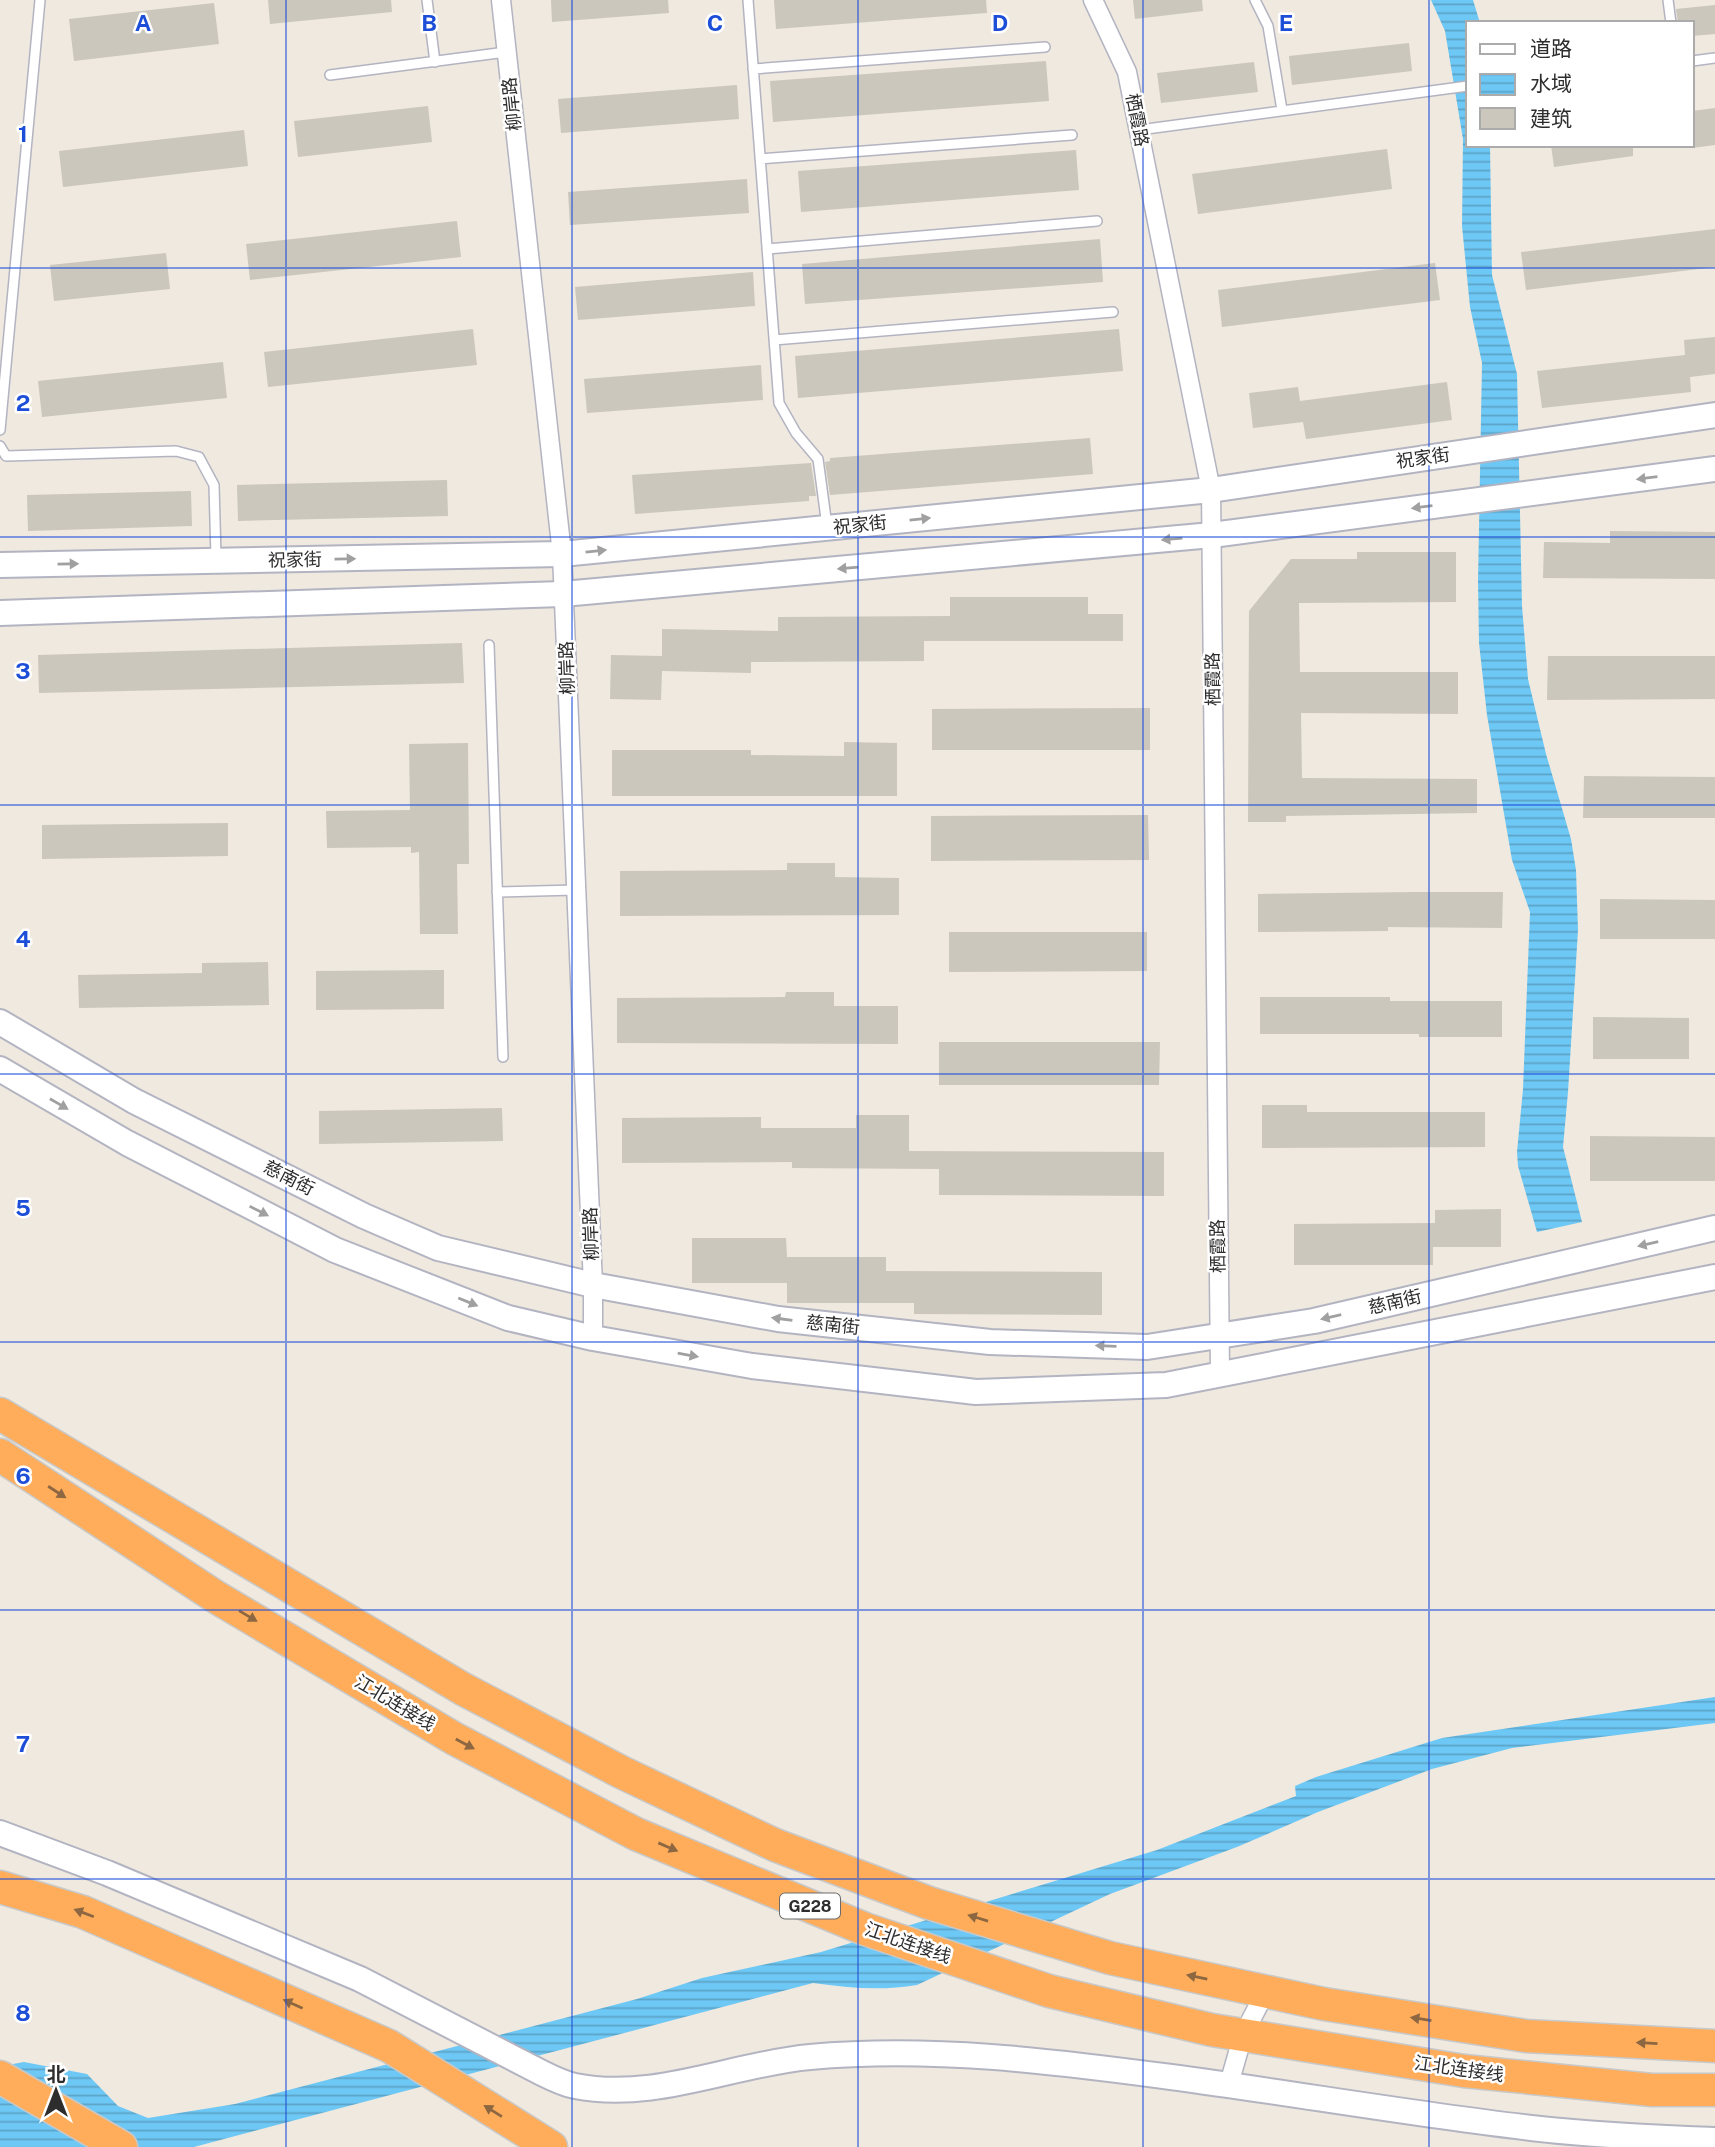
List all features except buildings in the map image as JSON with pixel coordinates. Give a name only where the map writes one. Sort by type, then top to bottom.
[{"type":"highway","name":"G228","points":[[0,1414],[463,1689],[621,1772],[775,1844],[929,1903],[1097,1955],[1324,2004],[1526,2036],[1715,2046]]},
{"type":"highway","name":"江北连接线","points":[[0,1455],[228,1604],[455,1739],[636,1834],[865,1929],[1049,1991],[1243,2035],[1464,2071],[1652,2090],[1715,2090]]},
{"type":"highway","points":[[0,1887],[83,1912],[389,2046],[551,2147]]},
{"type":"highway","points":[[0,2077],[121,2147]]},
{"type":"street","name":"柳岸路","points":[[501,0],[562,554],[593,1338]]},
{"type":"street","name":"栖霞路","points":[[1093,0],[1127,72],[1211,490],[1220,1374]]},
{"type":"street","name":"祝家街","points":[[0,565],[562,554],[1211,490],[1715,415]]},
{"type":"street","points":[[0,613],[563,594],[1212,535],[1715,469]]},
{"type":"street","name":"慈南街","points":[[0,1022],[134,1101],[364,1216],[438,1248],[593,1285],[778,1319],[990,1342],[1147,1347],[1314,1321],[1715,1228]]},
{"type":"street","name":"慈南街","points":[[0,1069],[127,1143],[335,1250],[508,1318],[593,1338],[752,1366],[976,1392],[1166,1385],[1715,1277]]},
{"type":"street","points":[[0,1833],[107,1872],[360,1979],[541,2073],[572,2086],[645,2089],[807,2057],[884,2052],[1038,2060],[1229,2084],[1531,2128],[1630,2137],[1715,2140]]},
{"type":"street","points":[[1229,2084],[1243,2035],[1266,1991]]},
{"type":"lane","points":[[0,430],[40,0]]},
{"type":"lane","points":[[428,0],[435,62]]},
{"type":"lane","points":[[748,0],[779,403],[796,433],[818,459],[827,528]]},
{"type":"lane","points":[[1255,0],[1268,26],[1282,110]]},
{"type":"lane","points":[[1668,0],[1671,21]]},
{"type":"lane","points":[[753,69],[1045,47]]},
{"type":"lane","points":[[330,75],[506,52]]},
{"type":"lane","points":[[1694,61],[1715,58]]},
{"type":"lane","points":[[1139,130],[1466,86]]},
{"type":"lane","points":[[760,159],[1072,135]]},
{"type":"lane","points":[[767,249],[1097,221]]},
{"type":"lane","points":[[774,340],[1113,312]]},
{"type":"lane","points":[[0,446],[6,456],[176,451],[199,457],[214,485],[216,562]]},
{"type":"lane","points":[[489,645],[503,1057]]},
{"type":"lane","points":[[498,892],[576,890]]},
{"type":"water","points":[[1431,0],[1473,0],[1479,21],[1466,21],[1466,147],[1490,147],[1492,275],[1517,374],[1522,606],[1528,679],[1571,839],[1576,870],[1578,930],[1563,1147],[1582,1222],[1537,1232],[1518,1166],[1517,1152],[1523,1089],[1530,912],[1512,860],[1487,715],[1479,643],[1482,363],[1470,307],[1462,226],[1463,139],[1445,31]]},
{"type":"water","points":[[1715,1697],[1715,1723],[1512,1748],[1432,1769],[1318,1812],[1237,1847],[1110,1894],[917,1985],[865,1988],[813,1983],[194,2147],[0,2147],[0,2082],[13,2064],[24,2062],[87,2074],[118,2106],[148,2118],[235,2104],[637,1999],[702,1978],[821,1952],[1157,1850],[1296,1796],[1295,1786],[1316,1777],[1442,1738]]}]
